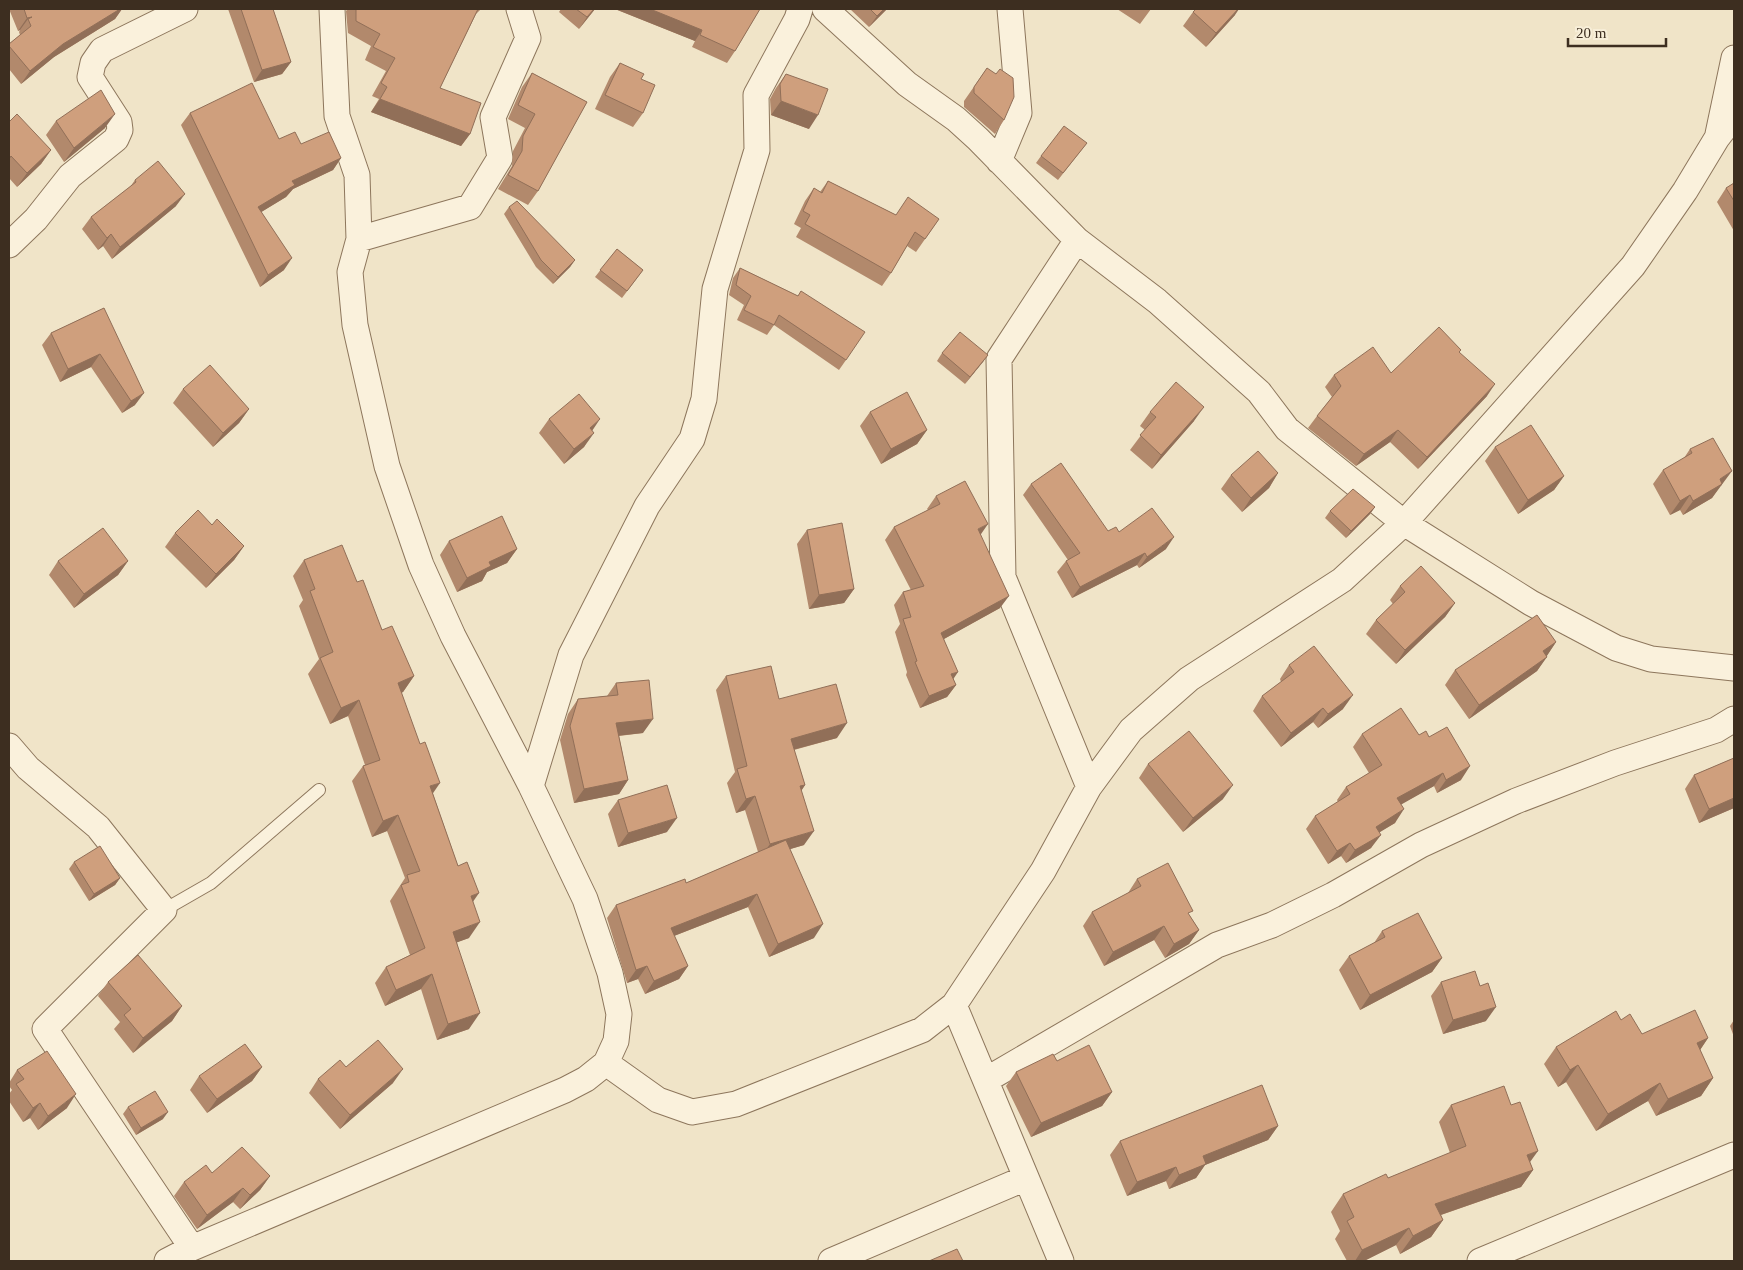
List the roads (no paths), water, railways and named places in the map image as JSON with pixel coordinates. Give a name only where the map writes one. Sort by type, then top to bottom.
[{"type":"street","points":[[9,245],[36,219],[70,176],[116,139],[120,130],[119,122],[90,77],[92,63],[102,50],[185,9]]},
{"type":"street","points":[[167,1261],[192,1248],[565,1090],[586,1079],[606,1063],[616,1042],[619,1014],[610,973],[585,899],[531,786],[449,627],[421,565],[387,466],[354,326],[350,272],[358,239],[358,175],[337,116],[332,9]]},
{"type":"street","points":[[358,239],[470,207],[500,158],[493,117],[528,38],[519,9]]},
{"type":"street","points":[[531,786],[571,655],[648,506],[692,439],[704,399],[715,289],[757,150],[756,95],[797,19],[800,9]]},
{"type":"street","points":[[826,9],[907,84],[956,119],[1077,240],[1157,301],[1259,392],[1287,429],[1404,523],[1531,603],[1616,648],[1651,659],[1687,664],[1728,661]]},
{"type":"street","points":[[999,161],[1019,113],[1010,9]]},
{"type":"street","points":[[1717,138],[1734,58]]},
{"type":"street","points":[[606,1063],[658,1100],[692,1112],[736,1104],[922,1030],[954,1005],[1043,871],[1090,787],[1131,730],[1189,679],[1342,580],[1404,523],[1634,266],[1685,191],[1717,138],[1734,116]]},
{"type":"street","points":[[1077,240],[999,359],[1003,578],[1090,787]]},
{"type":"street","points":[[986,1080],[1217,945],[1272,925],[1333,896],[1421,845],[1516,801],[1615,763],[1716,730],[1734,719]]},
{"type":"street","points":[[9,746],[28,768],[98,827],[164,910],[45,1028],[192,1248]]},
{"type":"street","points":[[954,1005],[1061,1261]]},
{"type":"street","points":[[1480,1261],[1734,1156]]},
{"type":"street","points":[[831,1261],[1026,1178]]},
{"type":"lane","points":[[164,910],[212,883],[319,790]]}]
